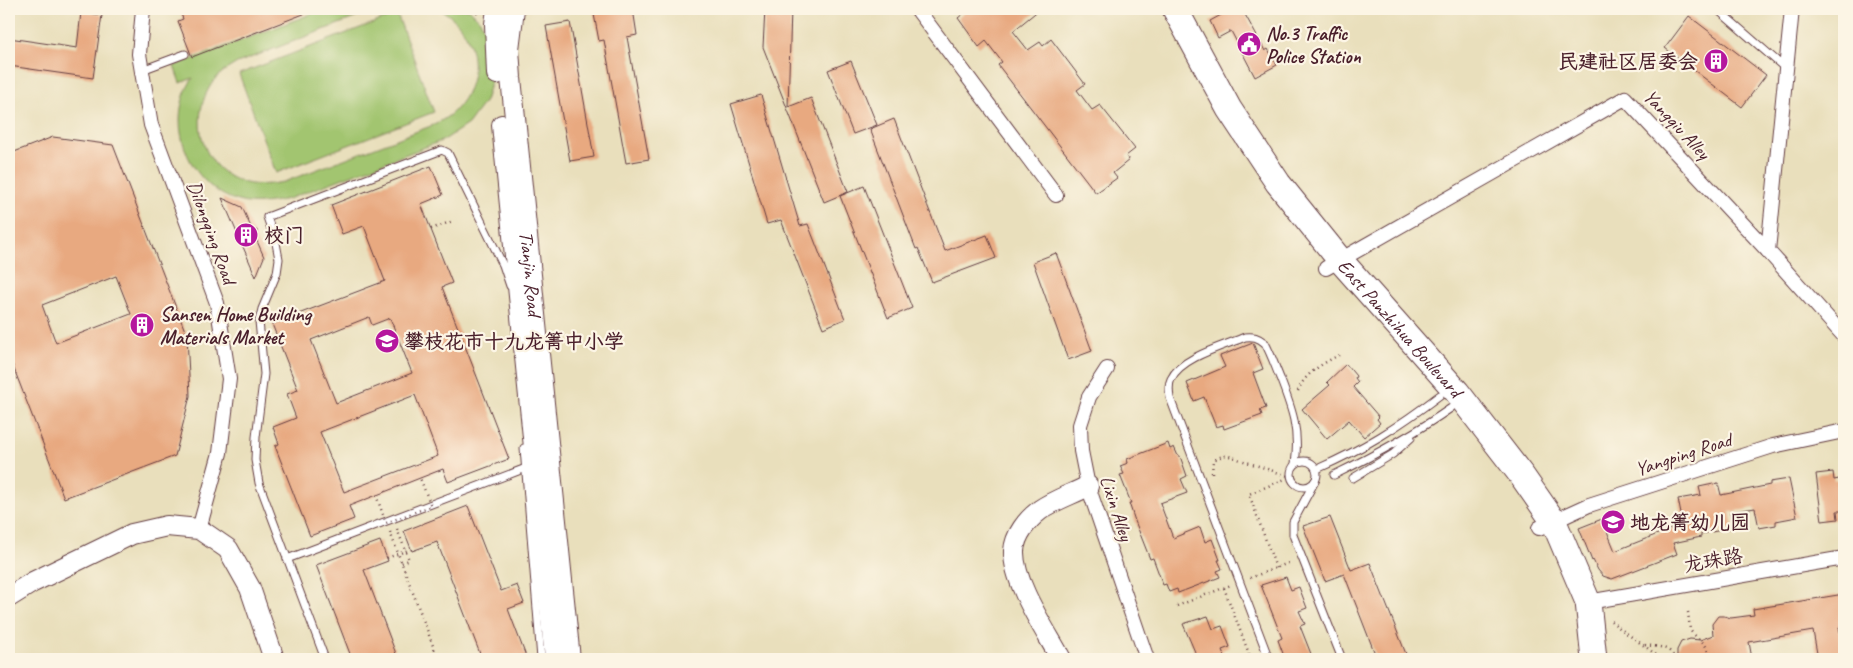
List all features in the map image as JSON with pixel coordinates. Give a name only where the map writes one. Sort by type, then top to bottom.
[{"type":"highway","name":"East Panzhihua Boulevard","points":[[1160,9],[1218,117],[1267,191],[1333,264],[1457,392],[1522,476],[1588,602],[1594,659]]},
{"type":"highway","name":"East Panzhihua Boulevard","points":[[1175,9],[1229,109],[1333,264],[1546,525],[1573,604],[1577,659]]},
{"type":"main road","points":[[497,9],[495,49],[497,79],[554,659]]},
{"type":"main road","name":"Tianjin Road","points":[[514,9],[509,49],[511,78],[570,659]]},
{"type":"main road","points":[[1061,659],[1026,595],[1017,574],[1014,550],[1020,529],[1040,510],[1088,486]]},
{"type":"main road","points":[[9,597],[33,582],[132,534],[167,526],[199,529],[228,549],[250,588],[274,659]]},
{"type":"street","name":"Dilongqing Road","points":[[142,9],[139,54],[151,125],[217,302],[229,378],[220,453],[199,529]]},
{"type":"street","points":[[918,9],[1056,195]]},
{"type":"street","points":[[1792,9],[1768,251],[1844,336]]},
{"type":"street","name":"Yangqiu Alley","points":[[1333,264],[1625,98],[1768,251]]},
{"type":"street","name":"Lixin Alley","points":[[1107,369],[1089,397],[1080,425],[1081,451],[1088,486],[1147,659]]},
{"type":"street","name":"Yangping Road","points":[[1546,525],[1589,505],[1773,446],[1844,431]]},
{"type":"street","name":"龙珠路","points":[[1588,602],[1844,558]]},
{"type":"lane","points":[[1717,9],[1786,69]]},
{"type":"lane","points":[[142,70],[185,54]]},
{"type":"lane","points":[[325,659],[259,483],[254,460],[264,374],[259,321],[277,273],[279,259],[276,243],[267,217],[442,150],[448,153],[503,265],[511,291],[516,318],[522,402]]},
{"type":"lane","points":[[1269,659],[1170,398],[1168,389],[1170,380],[1175,372],[1188,362],[1245,337],[1252,336],[1265,342],[1292,410],[1297,438],[1295,464],[1292,468],[1291,477],[1300,486],[1309,486],[1315,481]]},
{"type":"lane","points":[[1353,478],[1393,454],[1422,428],[1446,401]]},
{"type":"lane","points":[[1317,469],[1371,443],[1446,401]]},
{"type":"lane","points":[[1334,475],[1379,453],[1422,428]]},
{"type":"lane","points":[[524,440],[541,659]]},
{"type":"lane","points":[[1295,464],[1304,460],[1317,469],[1317,478],[1293,522],[1293,535],[1342,659]]},
{"type":"lane","points":[[287,559],[526,468]]},
{"type":"path","points":[[431,229],[453,221]]},
{"type":"path","points":[[238,239],[270,226]]},
{"type":"path","points":[[1292,410],[1300,386],[1306,377],[1313,370],[1339,355]]},
{"type":"path","points":[[1212,475],[1211,465],[1213,461],[1226,456],[1291,477]]},
{"type":"path","points":[[1276,568],[1249,494],[1291,477]]},
{"type":"path","points":[[390,521],[431,506],[420,478]]},
{"type":"path","points":[[376,495],[409,560],[401,563]]},
{"type":"path","points":[[390,521],[401,563],[438,659]]},
{"type":"path","points":[[387,558],[411,549]]},
{"type":"path","points":[[1247,569],[1250,578]]},
{"type":"path","points":[[1224,588],[1251,659]]},
{"type":"path","points":[[1688,612],[1690,630],[1706,644],[1708,650],[1707,659]]},
{"type":"path","points":[[1624,632],[1645,645],[1661,659]]},
{"type":"path","points":[[1645,645],[1665,648],[1672,653],[1675,659]]},
{"type":"green space","points":[[324,9],[378,9],[237,63],[218,76],[208,90],[202,105],[200,122],[202,138],[208,153],[217,166],[230,176],[251,184],[284,182],[436,124],[451,114],[464,98],[471,84],[472,55],[469,41],[462,28],[439,9],[469,9],[480,20],[491,46],[493,74],[485,101],[468,124],[444,140],[288,199],[251,203],[238,201],[220,193],[206,182],[194,167],[186,150],[181,132],[180,113],[184,95],[193,78],[180,83],[174,66]]},
{"type":"green space","points":[[397,14],[434,112],[276,173],[239,74]]},
{"type":"building","points":[[179,9],[314,10],[192,57],[178,21],[183,19]]},
{"type":"building","points":[[593,9],[633,9],[637,35],[627,37],[649,159],[626,163],[604,40],[599,41]]},
{"type":"building","points":[[765,9],[791,9],[788,107],[811,98],[848,192],[824,202],[763,47]]},
{"type":"building","points":[[969,9],[1040,9],[1013,31],[1028,50],[1040,42],[1043,46],[1051,39],[1085,84],[1077,90],[1092,110],[1100,105],[1135,149],[1126,156],[1129,160],[1113,173],[1117,178],[1096,193],[998,65],[1002,62],[986,41],[979,47],[958,18]]},
{"type":"building","name":"No.3 Traffic Police Station","points":[[1232,9],[1242,9],[1265,51],[1268,49],[1277,65],[1255,77],[1231,31],[1218,38],[1210,21]]},
{"type":"building","points":[[81,12],[102,15],[93,78],[9,66],[9,38],[77,48]]},
{"type":"building","name":"民建社区居委会","points":[[1689,16],[1766,75],[1742,107],[1665,48]]},
{"type":"building","points":[[570,22],[594,157],[570,161],[546,26]]},
{"type":"building","points":[[851,61],[877,125],[853,134],[828,70]]},
{"type":"building","points":[[761,95],[800,226],[808,224],[845,319],[823,328],[781,220],[767,224],[731,104]]},
{"type":"building","points":[[894,119],[945,251],[987,235],[996,258],[932,282],[918,248],[916,249],[870,129]]},
{"type":"building","name":"Sansen Home Building Materials Market","points":[[53,137],[113,145],[187,336],[190,396],[175,456],[64,498],[9,356],[9,154]],"holes":[[[116,276],[131,314],[56,343],[42,305]]]},
{"type":"building","points":[[431,166],[443,195],[421,204],[452,283],[442,287],[509,459],[448,482],[443,469],[349,506],[354,519],[310,536],[275,446],[279,444],[273,427],[296,418],[287,394],[298,390],[272,324],[385,281],[364,226],[342,234],[331,205]],"holes":[[[369,317],[372,325],[390,318],[412,373],[336,403],[311,340]],[[415,395],[438,456],[344,492],[320,432]]]},
{"type":"building","points":[[864,186],[912,308],[888,318],[840,196]]},
{"type":"building","name":"校门","points":[[222,198],[242,207],[264,257],[256,277]]},
{"type":"building","points":[[1056,253],[1092,351],[1068,360],[1033,262]]},
{"type":"building","points":[[1253,343],[1263,369],[1253,373],[1266,408],[1260,410],[1262,415],[1224,429],[1223,425],[1216,427],[1204,397],[1194,401],[1187,383],[1225,367],[1220,356]]},
{"type":"building","points":[[1346,364],[1356,376],[1355,378],[1358,382],[1353,387],[1379,417],[1377,419],[1380,423],[1364,437],[1349,420],[1327,439],[1302,409],[1330,385],[1327,382]]},
{"type":"building","points":[[1168,443],[1170,449],[1174,447],[1178,456],[1180,456],[1187,476],[1181,479],[1187,493],[1160,503],[1173,538],[1200,527],[1205,542],[1212,539],[1222,569],[1217,571],[1220,577],[1178,593],[1177,589],[1169,592],[1166,584],[1163,585],[1153,558],[1150,559],[1120,475],[1124,474],[1120,466],[1128,463],[1127,459]]},
{"type":"building","points":[[1833,472],[1834,480],[1844,478],[1844,511],[1837,511],[1838,519],[1822,521],[1816,474]]},
{"type":"building","points":[[1789,479],[1797,517],[1776,521],[1776,525],[1759,528],[1755,508],[1730,512],[1733,528],[1701,534],[1701,537],[1673,543],[1677,554],[1612,579],[1603,576],[1592,561],[1579,528],[1602,519],[1615,551],[1683,524],[1678,499],[1701,495],[1699,487],[1718,483],[1721,495]]},
{"type":"building","points":[[468,506],[501,591],[517,585],[524,603],[508,609],[527,659],[482,659],[437,542],[412,551],[404,531]]},
{"type":"building","points":[[1330,517],[1351,570],[1370,563],[1408,659],[1377,659],[1344,574],[1325,581],[1303,526]]},
{"type":"building","points":[[380,541],[388,561],[364,570],[398,659],[352,659],[316,565]]},
{"type":"building","points":[[1286,577],[1291,590],[1299,587],[1307,608],[1299,611],[1305,624],[1300,626],[1313,659],[1285,659],[1278,640],[1282,638],[1261,585]]},
{"type":"building","points":[[1844,594],[1844,626],[1839,627],[1844,659],[1818,659],[1813,631],[1749,642],[1752,659],[1677,659],[1677,650],[1681,642],[1690,639],[1700,640],[1713,635],[1712,624],[1718,616],[1731,618],[1754,615],[1753,609]]},
{"type":"building","points":[[1208,616],[1213,629],[1222,626],[1230,647],[1222,650],[1226,659],[1198,659],[1183,624]]},
{"type":"place","name":"No.3 Traffic Police Station","points":[[1249,44]]},
{"type":"place","name":"民建社区居委会","points":[[1716,61]]},
{"type":"place","name":"校门","points":[[246,235]]},
{"type":"place","name":"Sansen Home Building Materials Market","points":[[142,325]]},
{"type":"place","name":"攀枝花市十九龙箐中小学","points":[[387,341]]},
{"type":"place","name":"地龙箐幼儿园","points":[[1613,522]]}]
